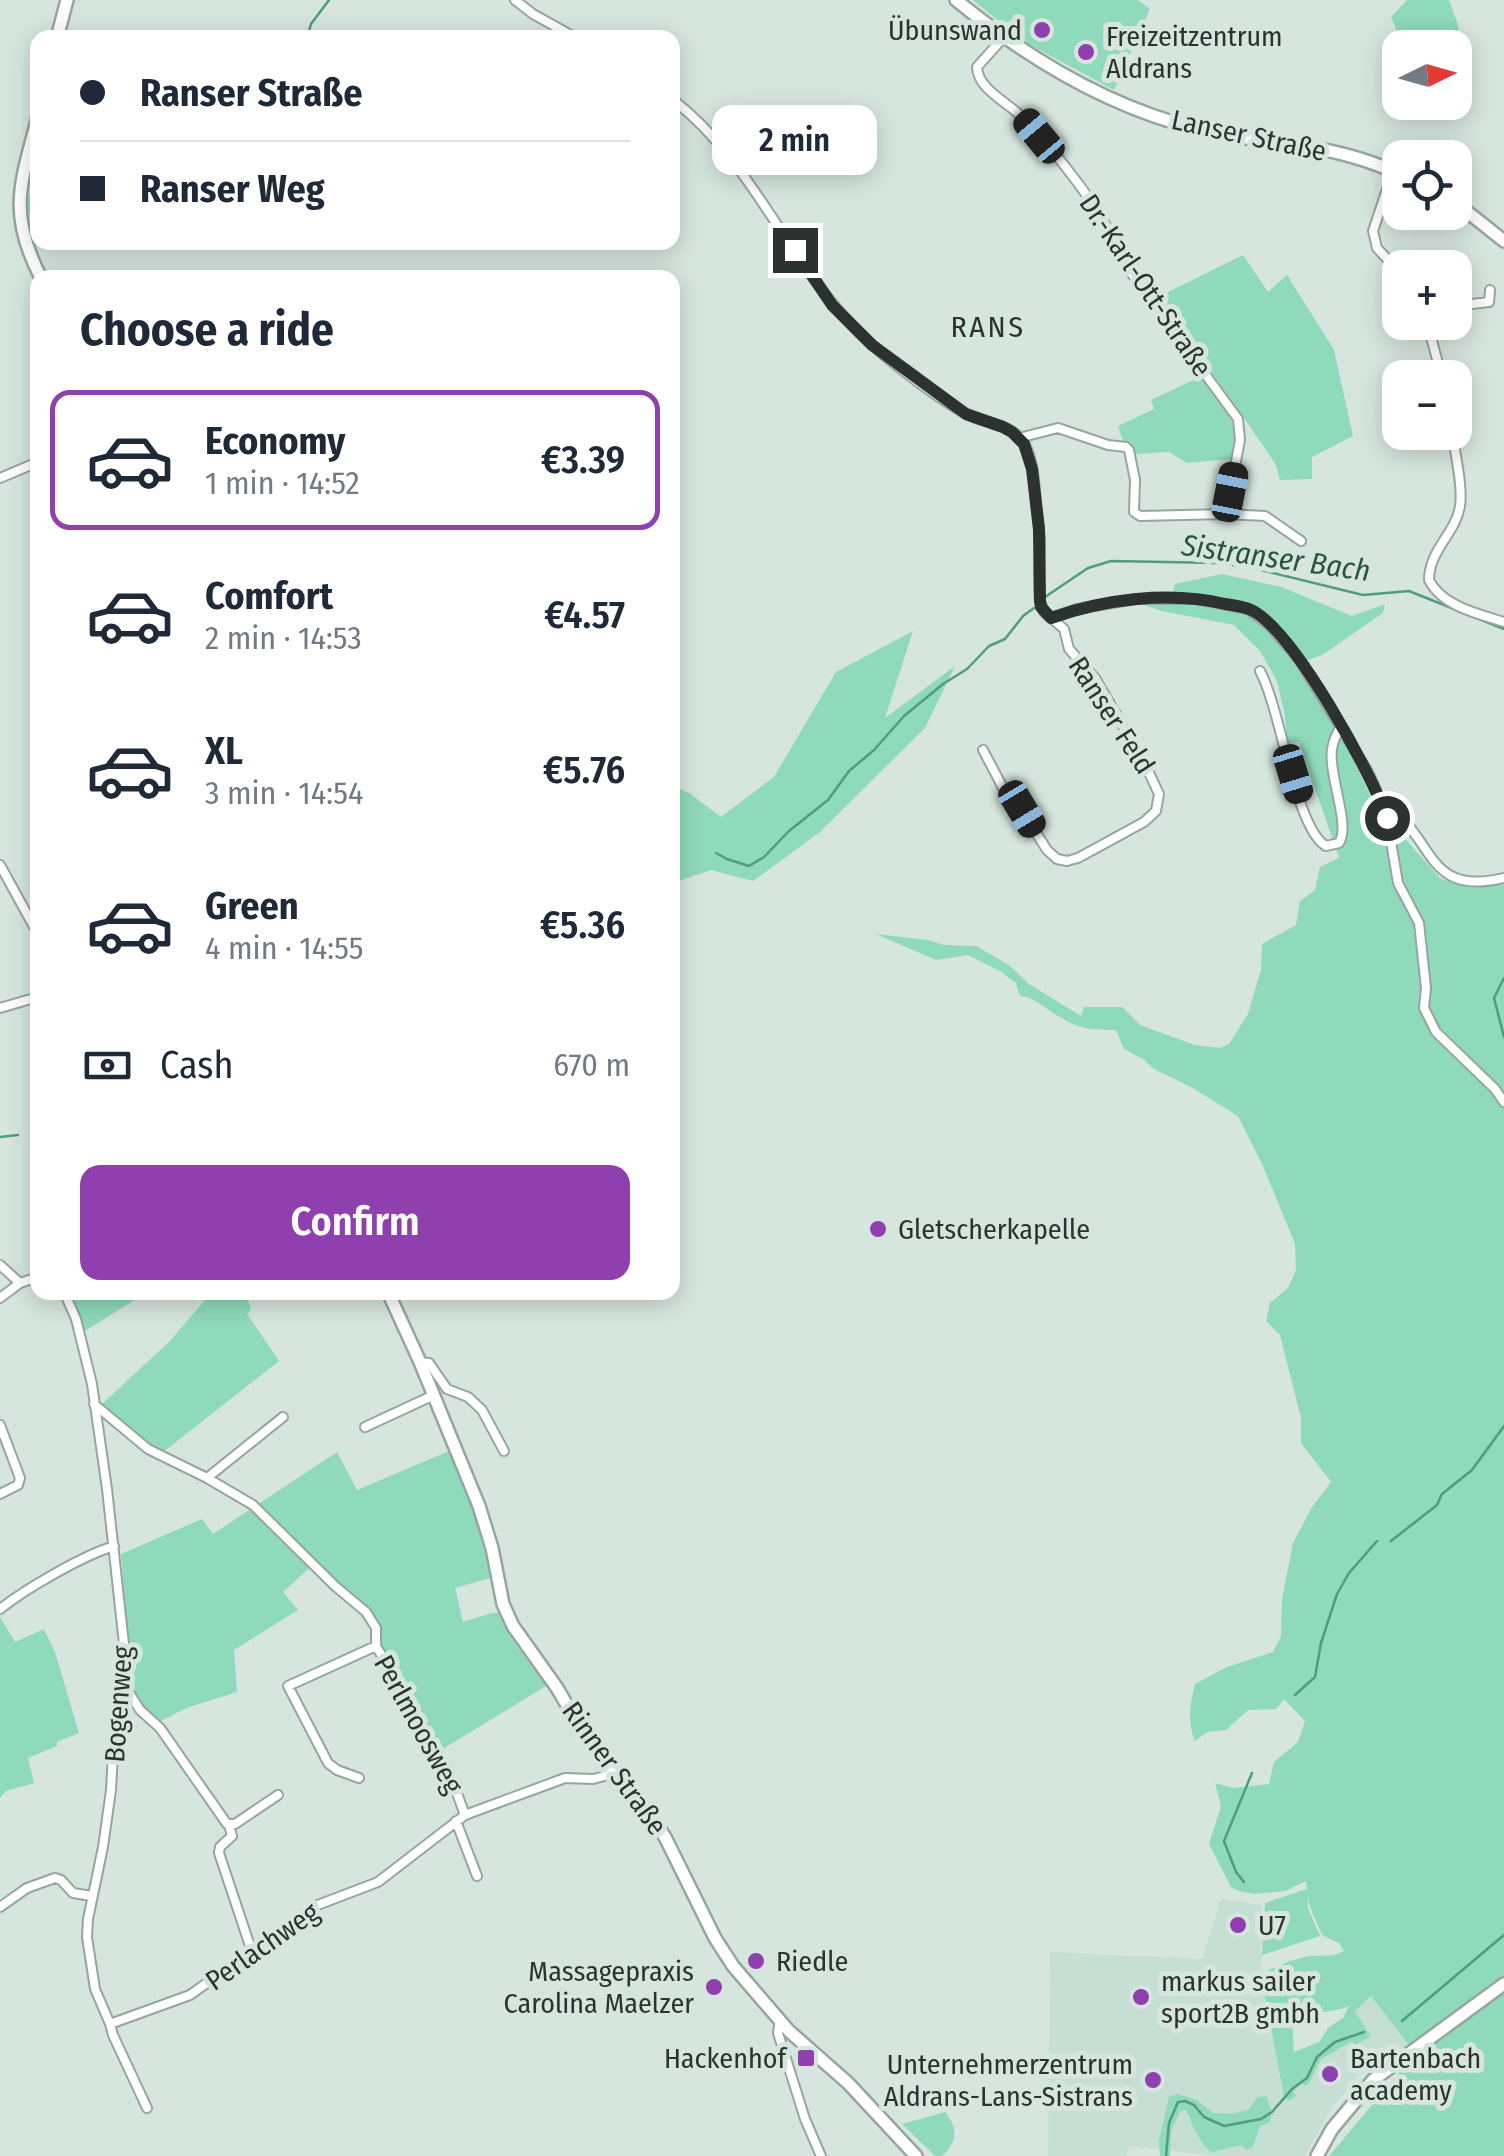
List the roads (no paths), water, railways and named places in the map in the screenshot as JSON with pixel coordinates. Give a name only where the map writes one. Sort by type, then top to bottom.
[{"type":"main road","points":[[60,30],[67,0]]},
{"type":"main road","name":"Lanser Straße","points":[[956,0],[1003,38],[1046,65],[1136,109],[1229,136],[1356,157],[1382,167]]},
{"type":"main road","points":[[30,148],[18,209],[26,244],[37,270]]},
{"type":"main road","points":[[1472,216],[1504,241]]},
{"type":"main road","name":"Rinner Straße","points":[[392,1300],[484,1519],[507,1615],[584,1734],[665,1836],[723,1951],[789,2032],[848,2083],[916,2156]]},
{"type":"main road","points":[[1317,2156],[1332,2129],[1372,2080],[1504,1984]]},
{"type":"street","points":[[515,0],[562,30]]},
{"type":"street","name":"Dr.-Karl-Ott-Straße","points":[[1003,38],[977,67],[980,80],[1022,116],[1067,169],[1117,244],[1121,258],[1238,420],[1240,440],[1226,514]]},
{"type":"street","points":[[680,104],[722,146],[838,312],[872,345],[956,407],[1020,438],[1034,480],[1041,607],[1051,618],[1120,601],[1203,599],[1255,612],[1298,658],[1368,772],[1382,805],[1398,882],[1420,923],[1424,1008],[1430,1022],[1504,1102]]},
{"type":"street","name":"Lanser Straße","points":[[1382,209],[1373,232],[1382,253]]},
{"type":"street","points":[[1472,304],[1488,302],[1490,290]]},
{"type":"street","points":[[1020,438],[1058,428],[1126,447],[1130,450],[1135,480],[1136,515],[1265,516],[1301,540]]},
{"type":"street","points":[[1454,450],[1461,503],[1430,564],[1429,580],[1442,596],[1504,622]]},
{"type":"street","points":[[0,478],[30,465]]},
{"type":"street","name":"Ranser Feld","points":[[983,750],[1004,788],[1056,859],[1072,860],[1084,855],[1144,822],[1156,811],[1158,789],[1144,762],[1095,678],[1068,649],[1064,629],[1051,618]]},
{"type":"street","points":[[1260,671],[1271,693],[1304,811],[1316,840],[1326,846],[1339,843],[1344,833],[1332,753],[1340,726]]},
{"type":"street","points":[[1382,805],[1400,817],[1448,876],[1475,882],[1504,878]]},
{"type":"street","points":[[0,864],[30,921]]},
{"type":"street","points":[[0,1008],[30,999]]},
{"type":"street","points":[[0,1264],[20,1284]]},
{"type":"street","points":[[0,1298],[30,1280]]},
{"type":"street","name":"Bogenweg","points":[[67,1300],[78,1326],[94,1404],[124,1648],[115,1715],[112,1790],[87,1937],[95,1989],[147,2108]]},
{"type":"street","points":[[420,1362],[429,1363],[447,1389],[468,1398],[482,1410],[504,1451]]},
{"type":"street","points":[[365,1427],[434,1395]]},
{"type":"street","name":"Perlmoosweg","points":[[94,1404],[148,1449],[254,1505],[366,1612],[376,1628],[376,1646],[448,1769],[465,1814]]},
{"type":"street","points":[[207,1478],[283,1417]]},
{"type":"street","points":[[0,1425],[20,1478],[18,1485],[0,1494]]},
{"type":"street","points":[[0,1609],[18,1595],[114,1546]]},
{"type":"street","points":[[358,1778],[328,1763],[288,1686],[376,1646]]},
{"type":"street","points":[[122,1682],[229,1825],[232,1836],[219,1853],[252,1952]]},
{"type":"street","name":"Perlachweg","points":[[110,2024],[190,1995],[320,1904],[378,1882],[465,1814],[564,1778],[593,1779],[616,1774]]},
{"type":"street","points":[[229,1825],[278,1795]]},
{"type":"street","points":[[456,1821],[476,1876]]},
{"type":"street","points":[[0,1907],[27,1888],[55,1878],[62,1880],[72,1893],[92,1896]]},
{"type":"street","points":[[780,2020],[778,2033],[804,2119],[821,2156]]},
{"type":"waterway","points":[[309,30],[329,0]]},
{"type":"waterway","name":"Sistranser Bach","points":[[1045,597],[1088,568],[1111,561],[1219,563],[1363,595],[1409,591],[1504,629]]},
{"type":"waterway","name":"Sistranser Bach","points":[[716,853],[749,866],[764,857],[828,800],[849,771],[904,716],[967,669],[989,646],[1005,639],[1034,608]]},
{"type":"waterway","points":[[1504,978],[1494,998],[1504,1037]]},
{"type":"waterway","name":"Sistranser Bach","points":[[0,1137],[18,1135]]},
{"type":"waterway","points":[[1391,1541],[1437,1505],[1442,1494],[1472,1470],[1504,1426]]},
{"type":"waterway","points":[[1295,1695],[1315,1677],[1337,1594],[1349,1573],[1377,1541]]},
{"type":"waterway","points":[[1244,1882],[1224,1841],[1252,1773]]},
{"type":"waterway","points":[[1402,2021],[1504,1935]]},
{"type":"waterway","points":[[1166,2156],[1169,2123],[1178,2102],[1194,2105],[1204,2117],[1224,2126],[1261,2119],[1307,2078],[1317,2057],[1335,2042],[1364,2032]]},
{"type":"place","name":"Übunswand","points":[[1042,30]]},
{"type":"place","name":"Freizeitzentrum Aldrans","points":[[1086,52]]},
{"type":"place","name":"Gletscherkapelle","points":[[878,1229]]},
{"type":"place","name":"U7","points":[[1238,1925]]},
{"type":"place","name":"Riedle","points":[[756,1961]]},
{"type":"place","name":"Massagepraxis Carolina Maelzer","points":[[714,1987]]},
{"type":"place","name":"markus sailer sport2B gmbh","points":[[1141,1997]]},
{"type":"place","name":"Hackenhof","points":[[806,2058]]},
{"type":"place","name":"Bartenbach academy","points":[[1330,2074]]},
{"type":"place","name":"Unternehmerzentrum Aldrans-Lans-Sistrans","points":[[1153,2080]]},
{"type":"district","name":"RANS","points":[[988,327]]}]
